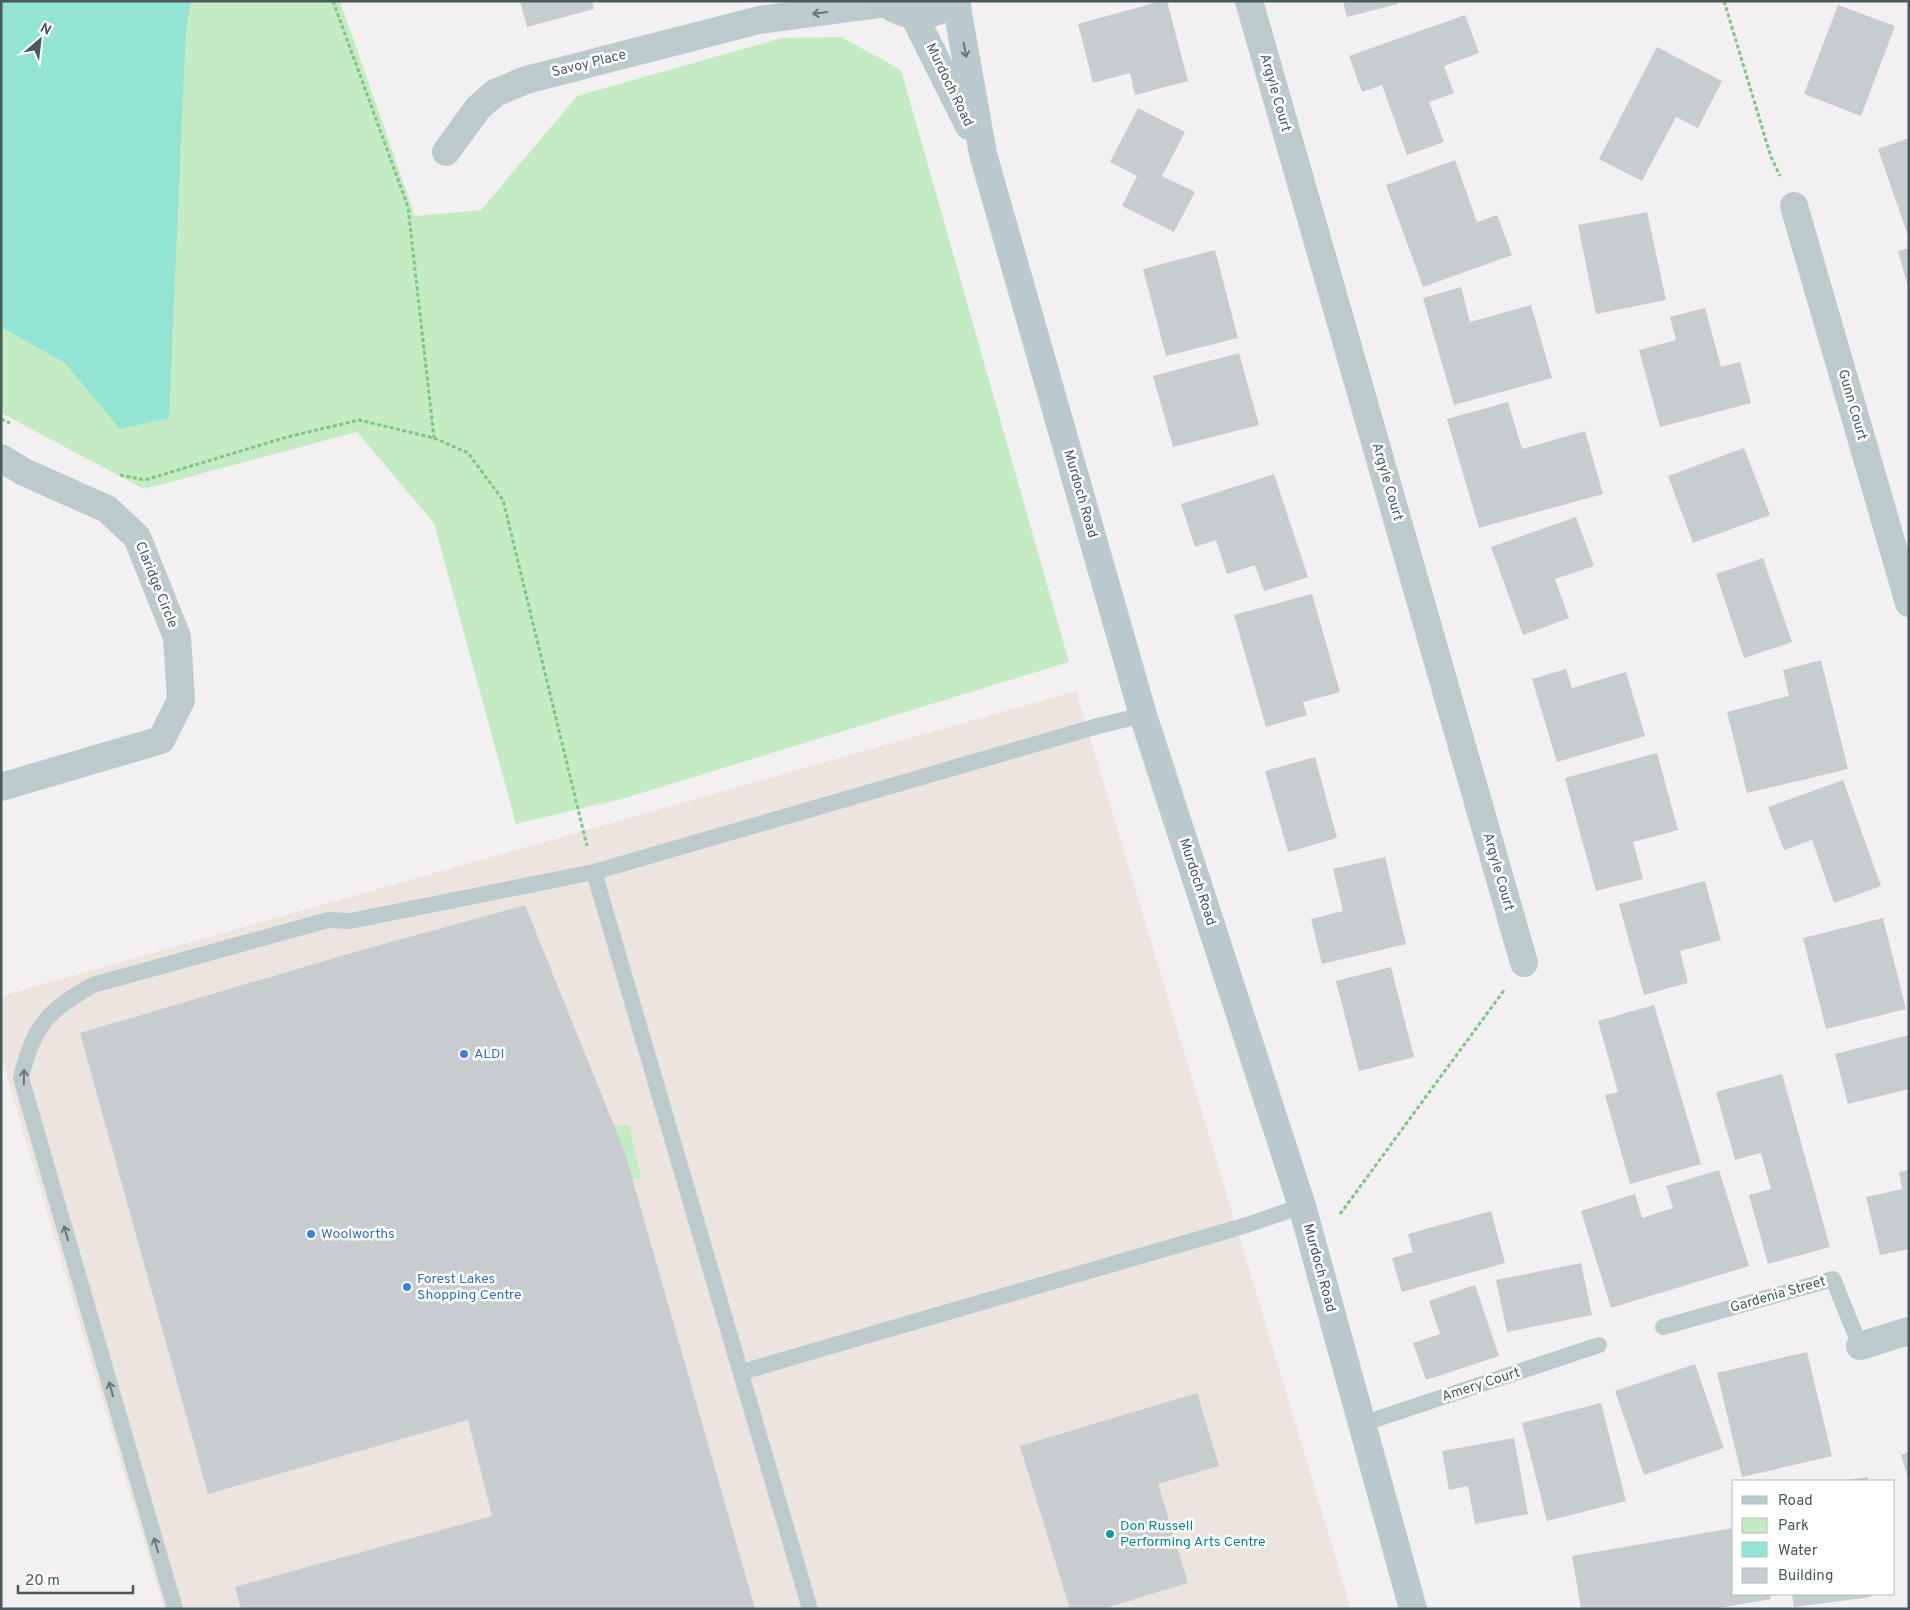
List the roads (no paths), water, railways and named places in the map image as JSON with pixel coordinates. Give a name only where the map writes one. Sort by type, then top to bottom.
[{"type":"main road","name":"Murdoch Road","points":[[884,2],[893,10],[914,16],[936,14],[957,2],[983,154],[1143,715],[1302,1206],[1413,1609]]},
{"type":"main road","name":"Murdoch Road","points":[[914,16],[983,154]]},
{"type":"street","name":"Savoy Place","points":[[759,20],[787,1]]},
{"type":"street","name":"Argyle Court","points":[[1249,1],[1524,963]]},
{"type":"street","name":"Savoy Place","points":[[446,152],[478,108],[495,93],[535,78],[759,20],[884,2]]},
{"type":"street","name":"Gunn Court","points":[[1794,206],[1909,604]]},
{"type":"street","name":"Claridge Circle","points":[[1,458],[24,472],[107,509],[137,537],[177,637],[181,700],[161,740],[1,787]]},
{"type":"street","name":"Gardenia Street","points":[[1860,1346],[1909,1331]]},
{"type":"lane","points":[[175,1609],[21,1078],[28,1049],[43,1022],[64,1002],[93,985],[328,920],[350,921],[594,872],[1089,728],[1143,715]]},
{"type":"lane","points":[[594,872],[810,1609]]},
{"type":"lane","points":[[742,1372],[1247,1225],[1302,1206]]},
{"type":"lane","name":"Gardenia Street","points":[[1663,1327],[1833,1279],[1860,1346]]},
{"type":"lane","name":"Amery Court","points":[[1362,1424],[1599,1345]]},
{"type":"water","points":[[1,1],[191,1],[186,28],[169,418],[120,429],[65,363],[1,327]]},
{"type":"place","name":"ALDI","points":[[464,1054]]},
{"type":"place","name":"Woolworths","points":[[311,1234]]},
{"type":"place","name":"Forest Lakes Shopping Centre","points":[[407,1287]]},
{"type":"place","name":"Don Russell Performing Arts Centre","points":[[1110,1534]]}]
